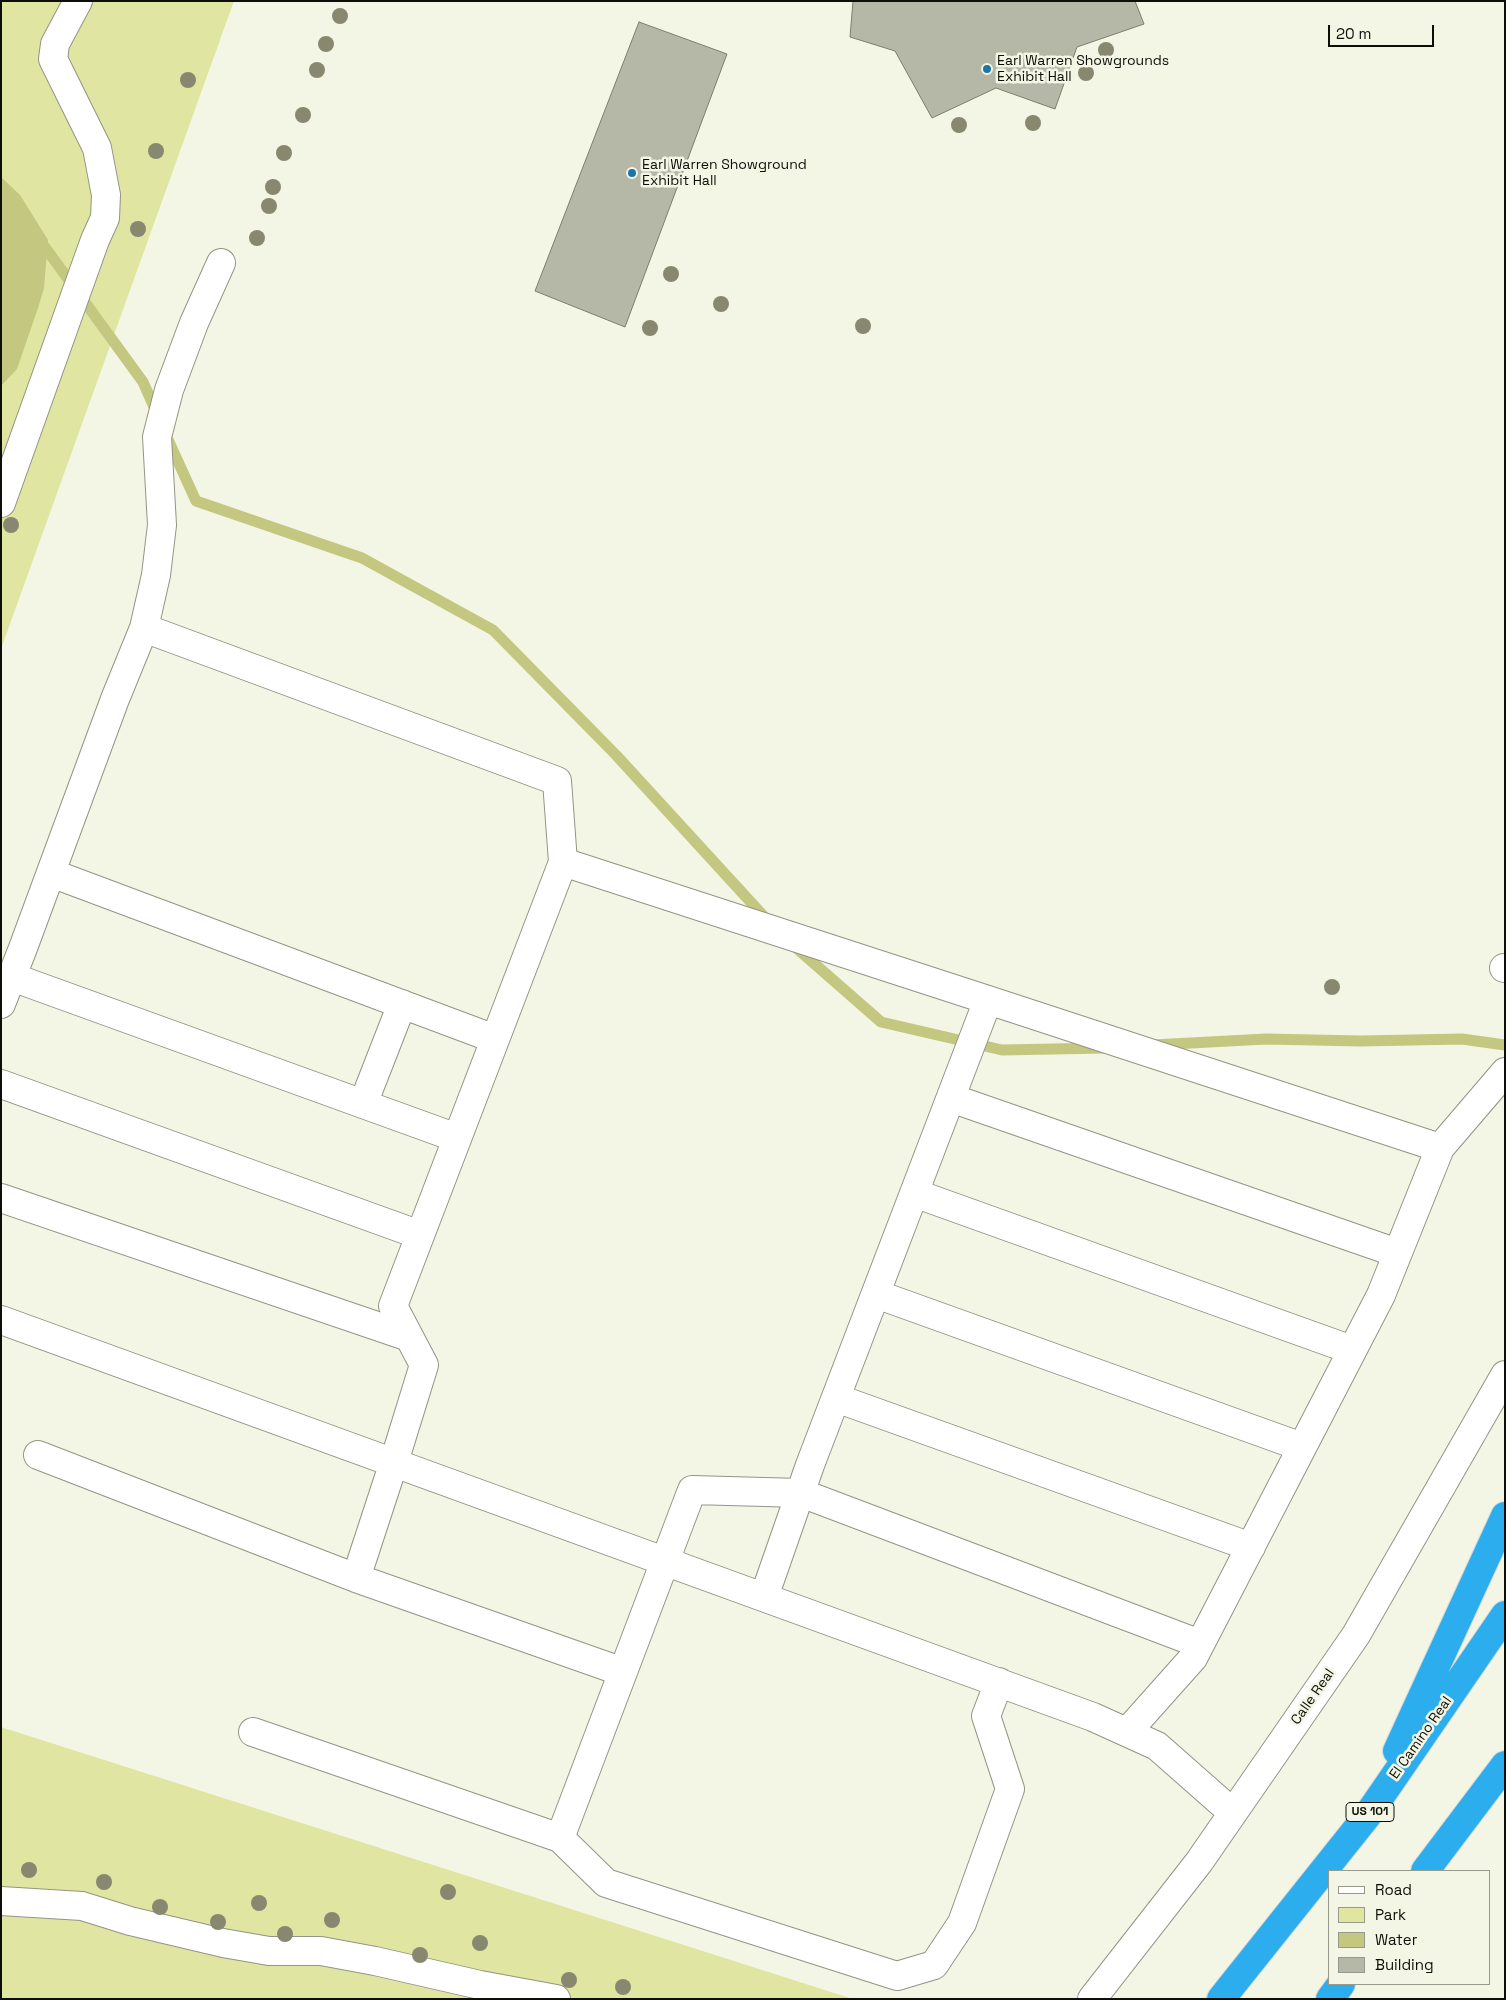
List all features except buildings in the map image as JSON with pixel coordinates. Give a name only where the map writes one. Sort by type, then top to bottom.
[{"type":"highway","points":[[1367,1816],[1505,1516]]},
{"type":"highway","name":"El Camino Real","points":[[1221,1999],[1367,1816],[1505,1615]]},
{"type":"highway","points":[[1426,1870],[1505,1765]]},
{"type":"highway","points":[[1330,1999],[1340,1985]]},
{"type":"street","points":[[1,502],[88,258],[105,218],[106,195],[97,148],[53,60],[55,44],[78,1]]},
{"type":"street","points":[[1,1004],[115,699],[144,628],[156,574],[162,525],[157,437],[169,390],[194,323],[221,263]]},
{"type":"street","points":[[144,628],[557,780],[563,862],[393,1306],[424,1365],[356,1578]]},
{"type":"street","points":[[563,862],[1440,1148]]},
{"type":"street","points":[[51,873],[495,1039]]},
{"type":"street","points":[[12,977],[457,1138]]},
{"type":"street","points":[[764,1597],[836,1398],[988,1000]]},
{"type":"street","points":[[363,1104],[402,1004]]},
{"type":"street","points":[[1127,1732],[1193,1658],[1381,1295],[1440,1148],[1505,1072]]},
{"type":"street","points":[[1,1084],[420,1235]]},
{"type":"street","points":[[951,1098],[1397,1254]]},
{"type":"street","points":[[914,1193],[1352,1350]]},
{"type":"street","points":[[1,1198],[409,1337]]},
{"type":"street","points":[[876,1294],[1302,1447]]},
{"type":"street","points":[[1,1320],[1093,1717],[1157,1746],[1233,1812]]},
{"type":"street","name":"Calle Real","points":[[1092,1999],[1199,1862],[1356,1635],[1505,1375]]},
{"type":"street","points":[[836,1398],[1251,1547]]},
{"type":"street","points":[[38,1455],[356,1578],[623,1672]]},
{"type":"street","points":[[560,1838],[692,1490],[801,1493],[1200,1644]]},
{"type":"street","points":[[252,1732],[560,1838],[606,1883],[897,1976],[934,1965],[962,1923],[1010,1789],[986,1716],[999,1682]]},
{"type":"street","points":[[1,1901],[82,1906],[130,1921],[223,1943],[269,1951],[320,1951],[556,1999]]},
{"type":"green space","points":[[1,1],[234,1],[1,649]]},
{"type":"green space","points":[[1,1727],[853,1999],[1,1999]]},
{"type":"water","points":[[1,177],[20,195],[48,240],[44,288],[38,308],[17,369],[1,386]]},
{"type":"waterway","points":[[39,239],[143,382],[158,416]]},
{"type":"waterway","points":[[165,433],[196,501],[362,558],[493,630],[616,755],[769,922]]},
{"type":"waterway","points":[[793,945],[881,1022],[1002,1050],[1105,1048]]},
{"type":"waterway","points":[[1153,1045],[1266,1039],[1361,1041],[1462,1039],[1505,1045]]},
{"type":"place","name":"Earl Warren Showgrounds Exhibit Hall","points":[[987,69]]},
{"type":"place","name":"Earl Warren Showground Exhibit Hall","points":[[632,173]]}]
